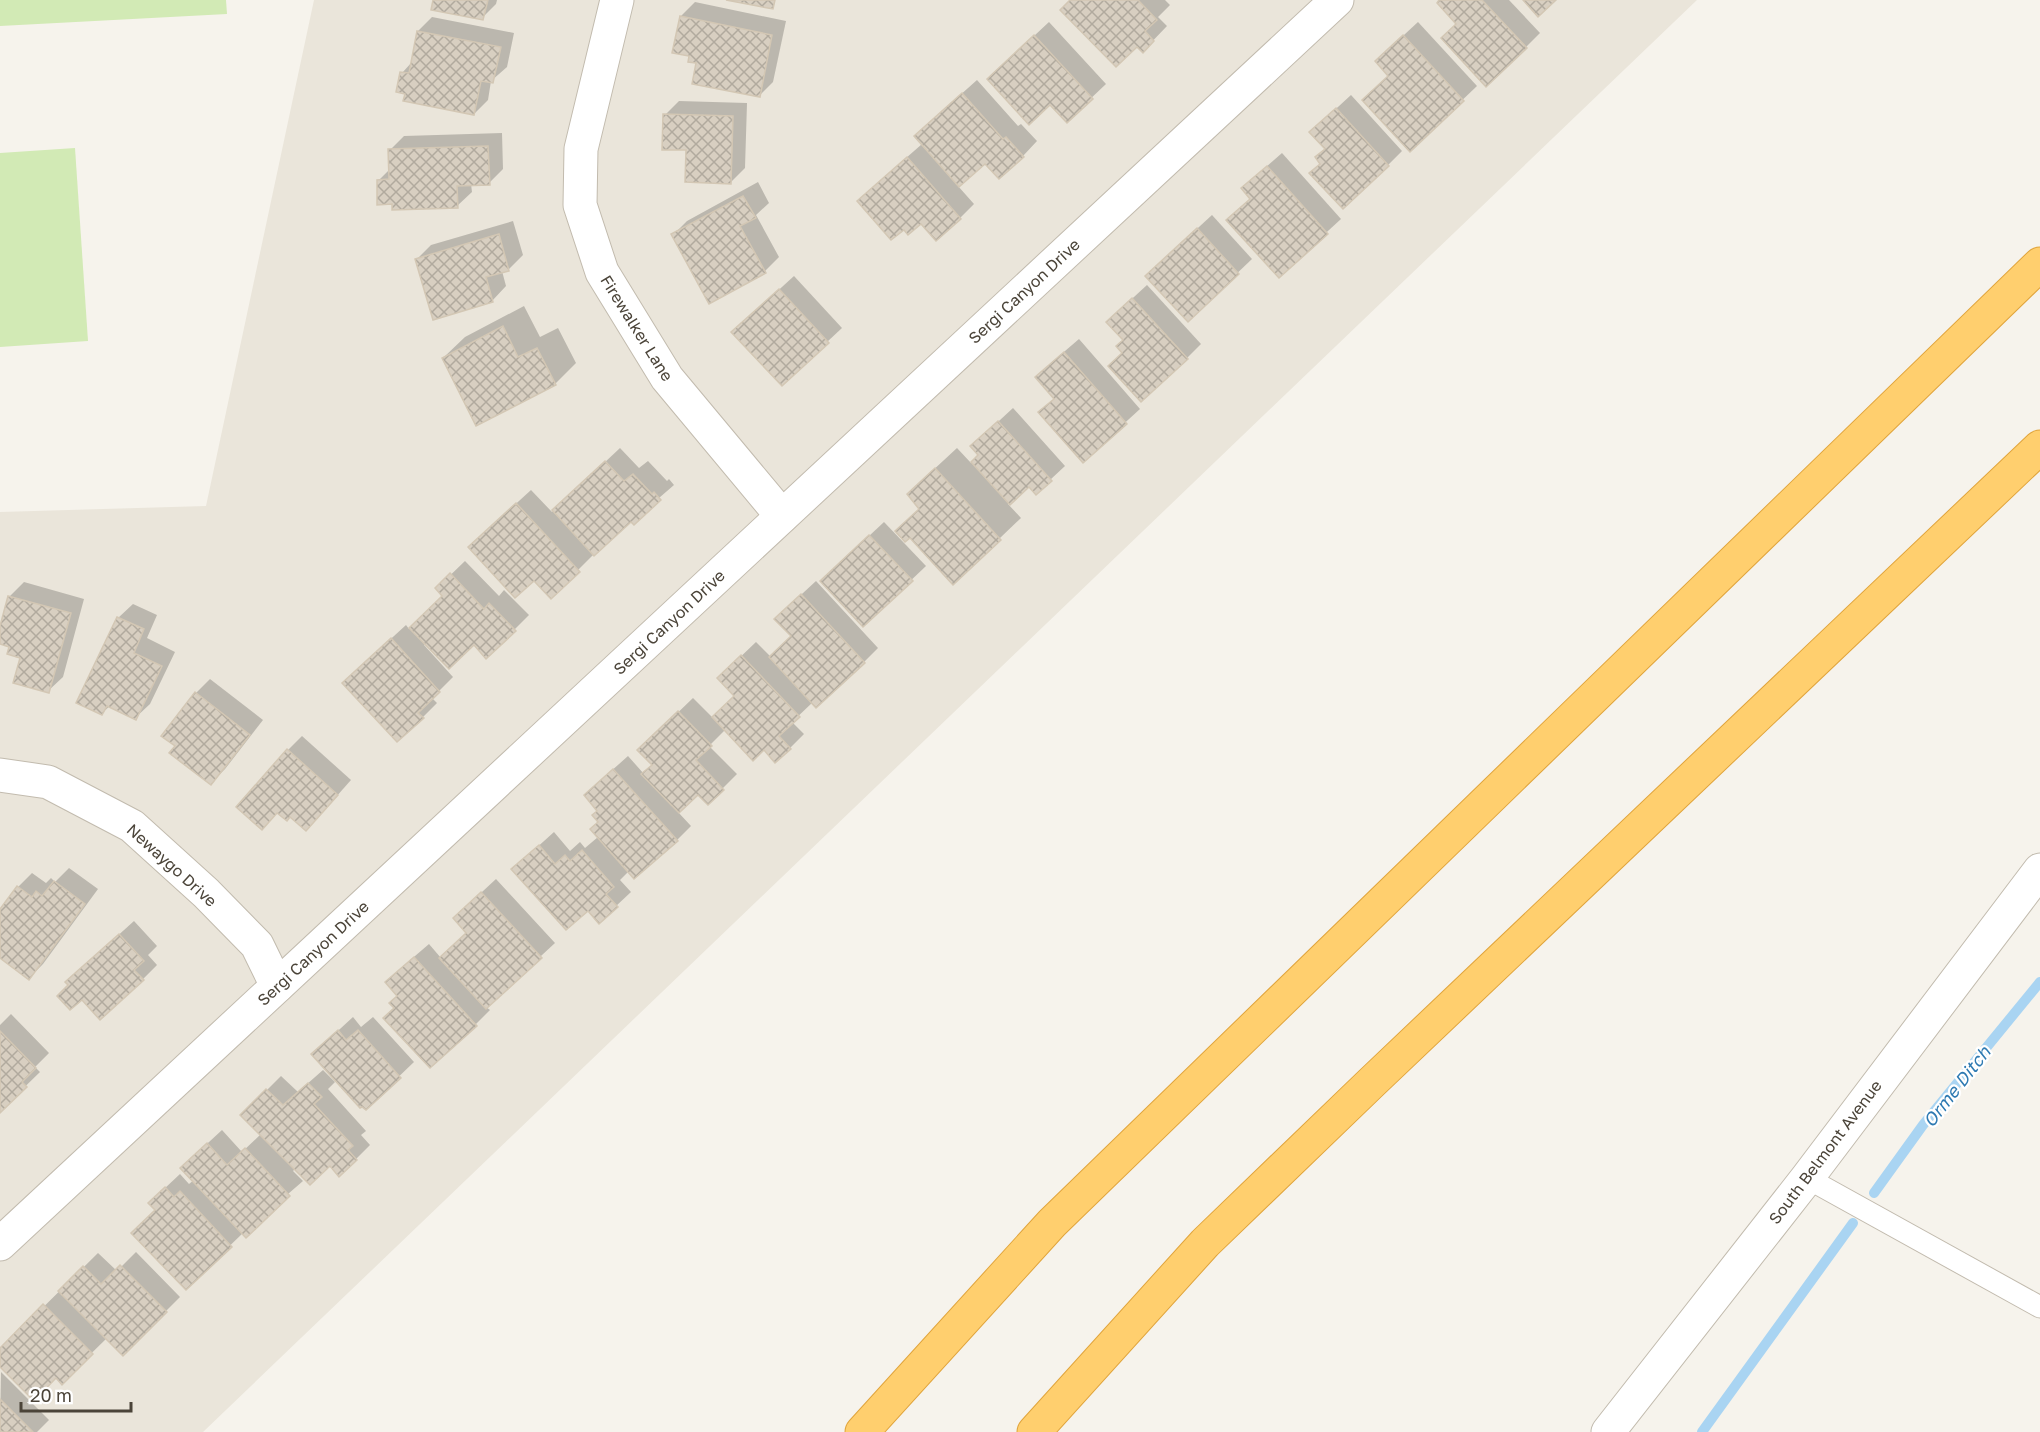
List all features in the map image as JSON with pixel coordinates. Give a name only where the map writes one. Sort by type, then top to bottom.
[{"type":"highway","points":[[862,1432],[1052,1223],[2040,264]]},
{"type":"highway","points":[[1034,1432],[1205,1243],[2040,447]]},
{"type":"street","name":"Firewalker Lane","points":[[617,0],[581,149],[580,205],[602,272],[667,378],[782,516]]},
{"type":"street","name":"Sergi Canyon Drive","points":[[0,1244],[1337,0]]},
{"type":"street","name":"Newaygo Drive","points":[[0,776],[48,782],[132,826],[206,893],[256,945],[277,986]]},
{"type":"street","name":"South Belmont Avenue","points":[[1608,1432],[1807,1178],[2040,870]]},
{"type":"lane","points":[[1807,1178],[2040,1307]]},
{"type":"shaded area","points":[[314,0],[1697,0],[203,1432],[0,1432],[0,512],[206,506]]},
{"type":"green space","points":[[0,0],[226,0],[227,14],[0,26]]},
{"type":"green space","points":[[75,148],[88,341],[0,347],[0,153]]},
{"type":"building","points":[[433,0],[488,0],[483,20],[431,10]]},
{"type":"building","points":[[726,0],[775,0],[773,9]]},
{"type":"building","points":[[1070,0],[1138,0],[1157,20],[1145,31],[1154,41],[1143,53],[1137,47],[1116,67],[1060,10]]},
{"type":"building","points":[[1439,0],[1482,0],[1527,48],[1486,87],[1441,38],[1456,24],[1437,3]]},
{"type":"building","points":[[1523,0],[1556,0],[1538,17]]},
{"type":"building","points":[[680,16],[772,35],[760,97],[692,84],[696,63],[688,62],[689,56],[672,53]]},
{"type":"building","points":[[417,31],[501,47],[493,83],[481,81],[474,115],[403,101],[405,94],[396,92],[400,72],[409,73]]},
{"type":"building","points":[[1034,35],[1093,99],[1067,123],[1050,105],[1029,125],[987,79]]},
{"type":"building","points":[[1403,35],[1464,101],[1410,152],[1362,100],[1388,76],[1375,61]]},
{"type":"building","points":[[962,93],[1003,139],[1006,137],[1024,157],[999,179],[985,164],[959,187],[914,136]]},
{"type":"building","points":[[1336,108],[1389,166],[1343,209],[1309,173],[1320,164],[1315,157],[1325,149],[1309,132]]},
{"type":"building","points":[[663,114],[733,116],[731,184],[685,182],[686,150],[662,150]]},
{"type":"building","points":[[488,146],[490,185],[457,186],[458,208],[392,210],[392,204],[377,205],[377,180],[389,179],[388,149]]},
{"type":"building","points":[[907,157],[961,219],[936,241],[921,224],[908,235],[904,230],[891,240],[857,201]]},
{"type":"building","points":[[1267,166],[1328,234],[1279,278],[1226,220],[1250,199],[1241,188]]},
{"type":"building","points":[[743,196],[756,218],[740,226],[766,273],[709,304],[671,234]]},
{"type":"building","points":[[1197,228],[1239,274],[1188,322],[1145,276]]},
{"type":"building","points":[[499,234],[509,271],[486,277],[493,302],[433,320],[415,259]]},
{"type":"building","points":[[779,289],[829,343],[782,386],[731,332]]},
{"type":"building","points":[[1132,298],[1188,359],[1141,402],[1108,366],[1122,353],[1116,346],[1123,340],[1106,322]]},
{"type":"building","points":[[503,326],[518,357],[537,348],[556,385],[476,426],[442,358]]},
{"type":"building","points":[[1064,352],[1127,424],[1083,463],[1038,412],[1054,399],[1035,377]]},
{"type":"building","points":[[998,421],[1052,481],[1036,495],[1029,487],[1010,505],[971,462],[978,455],[970,446]]},
{"type":"building","points":[[605,461],[624,481],[633,474],[661,500],[634,525],[631,522],[594,556],[552,510]]},
{"type":"building","points":[[935,468],[1001,540],[953,585],[910,538],[905,542],[895,531],[919,509],[907,494]]},
{"type":"building","points":[[516,503],[580,572],[551,599],[534,581],[515,598],[468,547]]},
{"type":"building","points":[[869,535],[913,581],[863,627],[820,581]]},
{"type":"building","points":[[450,573],[484,609],[489,603],[516,631],[486,659],[474,645],[449,669],[409,628],[442,596],[435,588]]},
{"type":"building","points":[[801,594],[865,663],[816,708],[769,657],[791,636],[774,619]]},
{"type":"building","points":[[8,596],[71,613],[49,693],[13,683],[20,658],[7,654],[9,647],[0,644],[0,626]]},
{"type":"building","points":[[117,617],[144,629],[134,653],[162,666],[136,720],[107,706],[102,715],[76,703]]},
{"type":"building","points":[[391,638],[440,692],[418,713],[424,718],[397,742],[342,683]]},
{"type":"building","points":[[741,655],[800,717],[779,736],[791,749],[775,763],[764,750],[753,761],[712,717],[734,696],[717,678]]},
{"type":"building","points":[[195,692],[250,735],[211,785],[169,753],[175,746],[161,736]]},
{"type":"building","points":[[678,711],[712,746],[696,760],[724,790],[708,805],[698,795],[679,813],[641,774],[652,765],[637,750]]},
{"type":"building","points":[[287,749],[338,795],[306,831],[290,817],[287,821],[277,813],[262,830],[236,807]]},
{"type":"building","points":[[613,769],[678,841],[634,879],[590,829],[598,822],[592,815],[597,811],[584,795]]},
{"type":"building","points":[[539,845],[555,864],[565,855],[570,861],[582,850],[614,887],[606,894],[618,907],[599,924],[588,911],[566,930],[511,869]]},
{"type":"building","points":[[54,881],[85,904],[29,980],[0,958],[0,909],[17,886],[32,897],[36,891],[42,896]]},
{"type":"building","points":[[481,892],[542,958],[486,1009],[439,958],[466,933],[453,918]]},
{"type":"building","points":[[119,934],[144,961],[134,970],[144,980],[100,1020],[82,1000],[70,1010],[57,996],[68,985],[65,982]]},
{"type":"building","points":[[414,957],[477,1026],[430,1068],[383,1018],[394,1008],[389,1003],[397,996],[385,982]]},
{"type":"building","points":[[338,1030],[346,1040],[358,1030],[401,1078],[366,1110],[360,1108],[311,1054]]},
{"type":"building","points":[[0,1031],[36,1068],[22,1082],[27,1087],[0,1113]]},
{"type":"building","points":[[308,1083],[322,1097],[314,1104],[353,1146],[348,1150],[357,1160],[339,1177],[330,1166],[310,1185],[240,1115],[266,1089],[283,1105]]},
{"type":"building","points":[[207,1143],[227,1165],[245,1148],[290,1196],[246,1238],[180,1168]]},
{"type":"building","points":[[165,1187],[174,1197],[180,1191],[232,1247],[186,1290],[131,1233],[155,1210],[148,1203]]},
{"type":"building","points":[[120,1265],[167,1312],[123,1356],[58,1291],[83,1266],[101,1284]]},
{"type":"building","points":[[43,1304],[93,1354],[62,1385],[56,1378],[34,1401],[0,1367],[0,1348]]},
{"type":"building","points":[[0,1399],[33,1432],[0,1432]]},
{"type":"waterway","name":"Orme Ditch","points":[[1874,1193],[1923,1125],[2040,982]]},
{"type":"waterway","name":"Orme Ditch","points":[[1702,1432],[1853,1223]]}]
